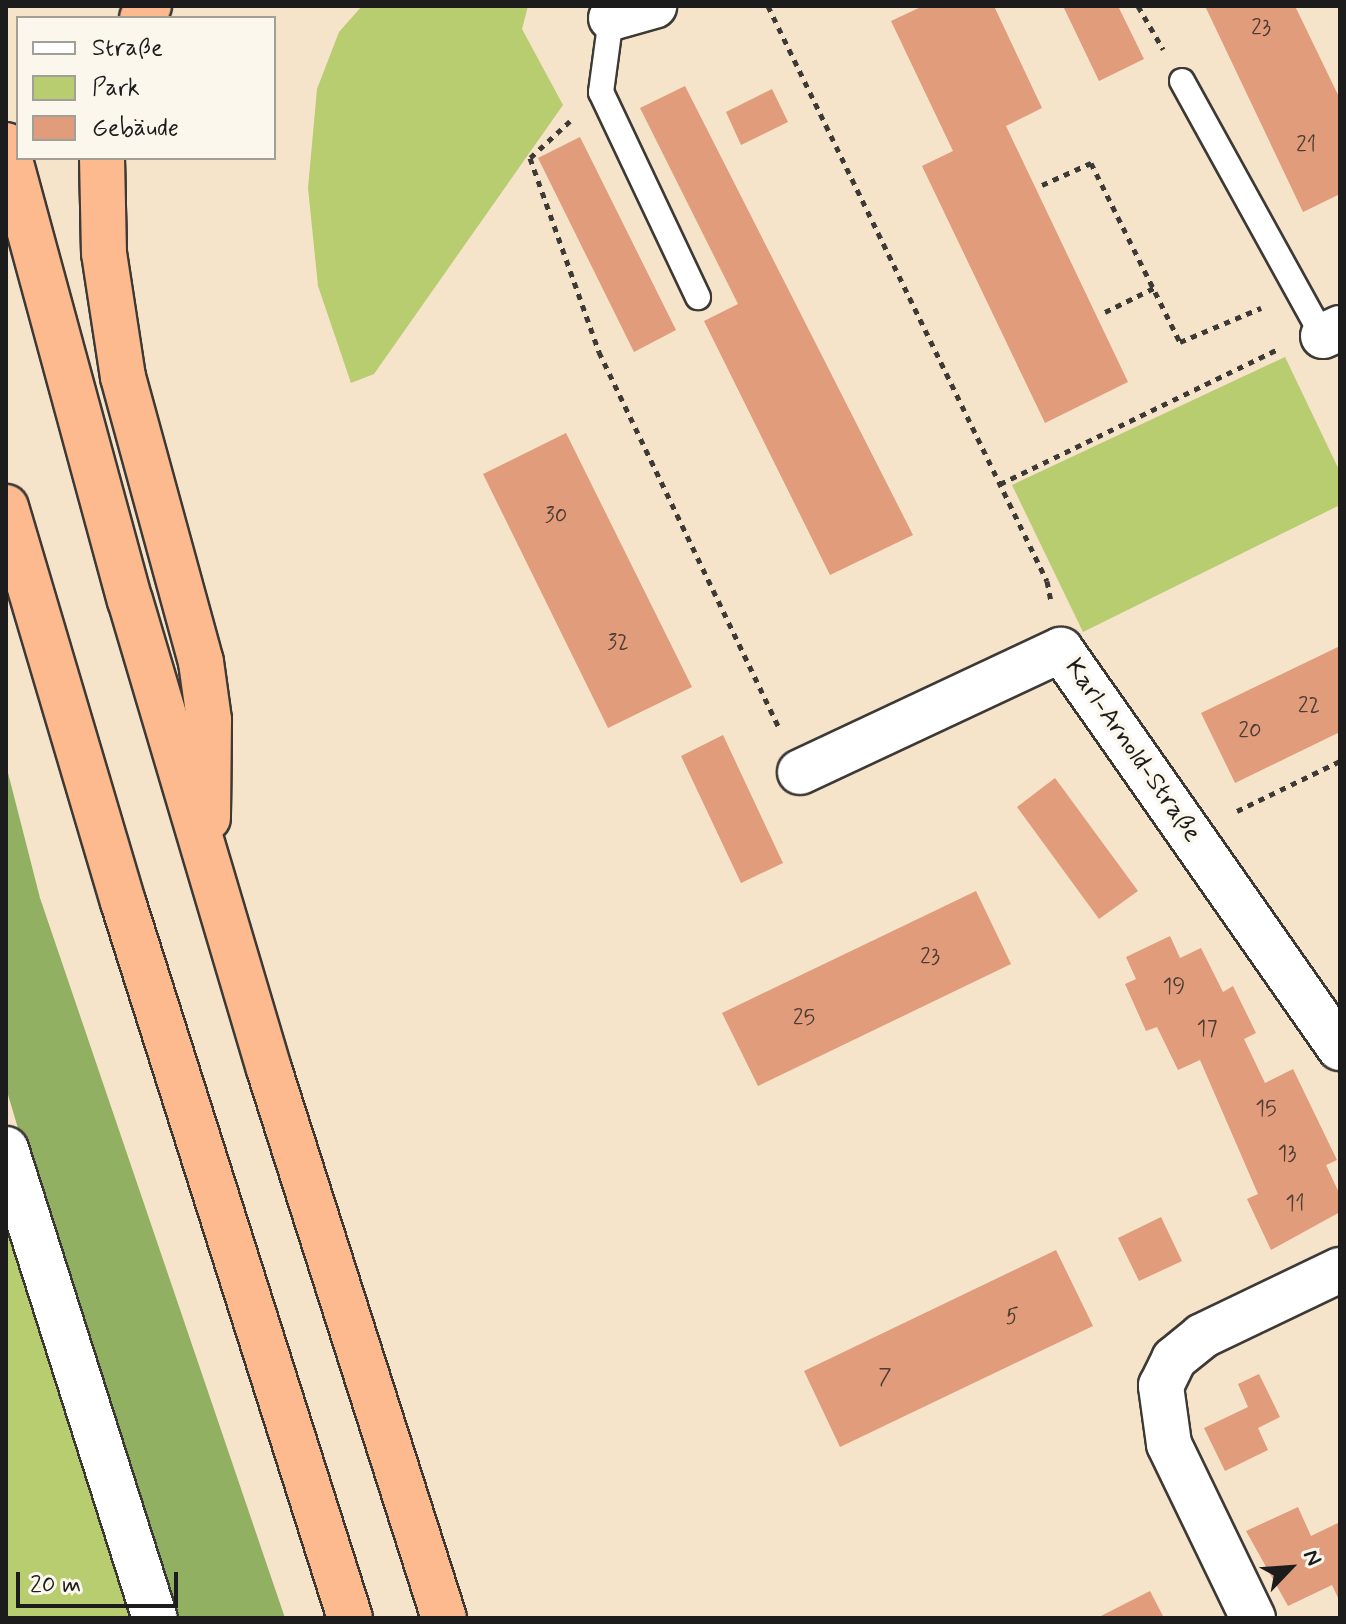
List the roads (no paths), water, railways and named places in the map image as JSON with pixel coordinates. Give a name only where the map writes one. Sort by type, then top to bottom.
[{"type":"highway","points":[[6,145],[130,600],[269,1069],[444,1618]]},
{"type":"highway","points":[[102,160],[104,253],[123,377],[206,690],[208,856]]},
{"type":"highway","points":[[6,507],[123,902],[350,1618]]},
{"type":"street","points":[[611,18],[654,6]]},
{"type":"street","name":"Karl-Arnold-Straße","points":[[800,772],[1061,650],[1340,1048]]},
{"type":"street","points":[[6,1149],[155,1618]]},
{"type":"street","points":[[1253,1618],[1169,1444],[1161,1386],[1174,1359],[1202,1336],[1340,1270]]},
{"type":"lane","points":[[611,18],[601,92],[698,297]]},
{"type":"lane","points":[[1182,81],[1332,332]]}]
